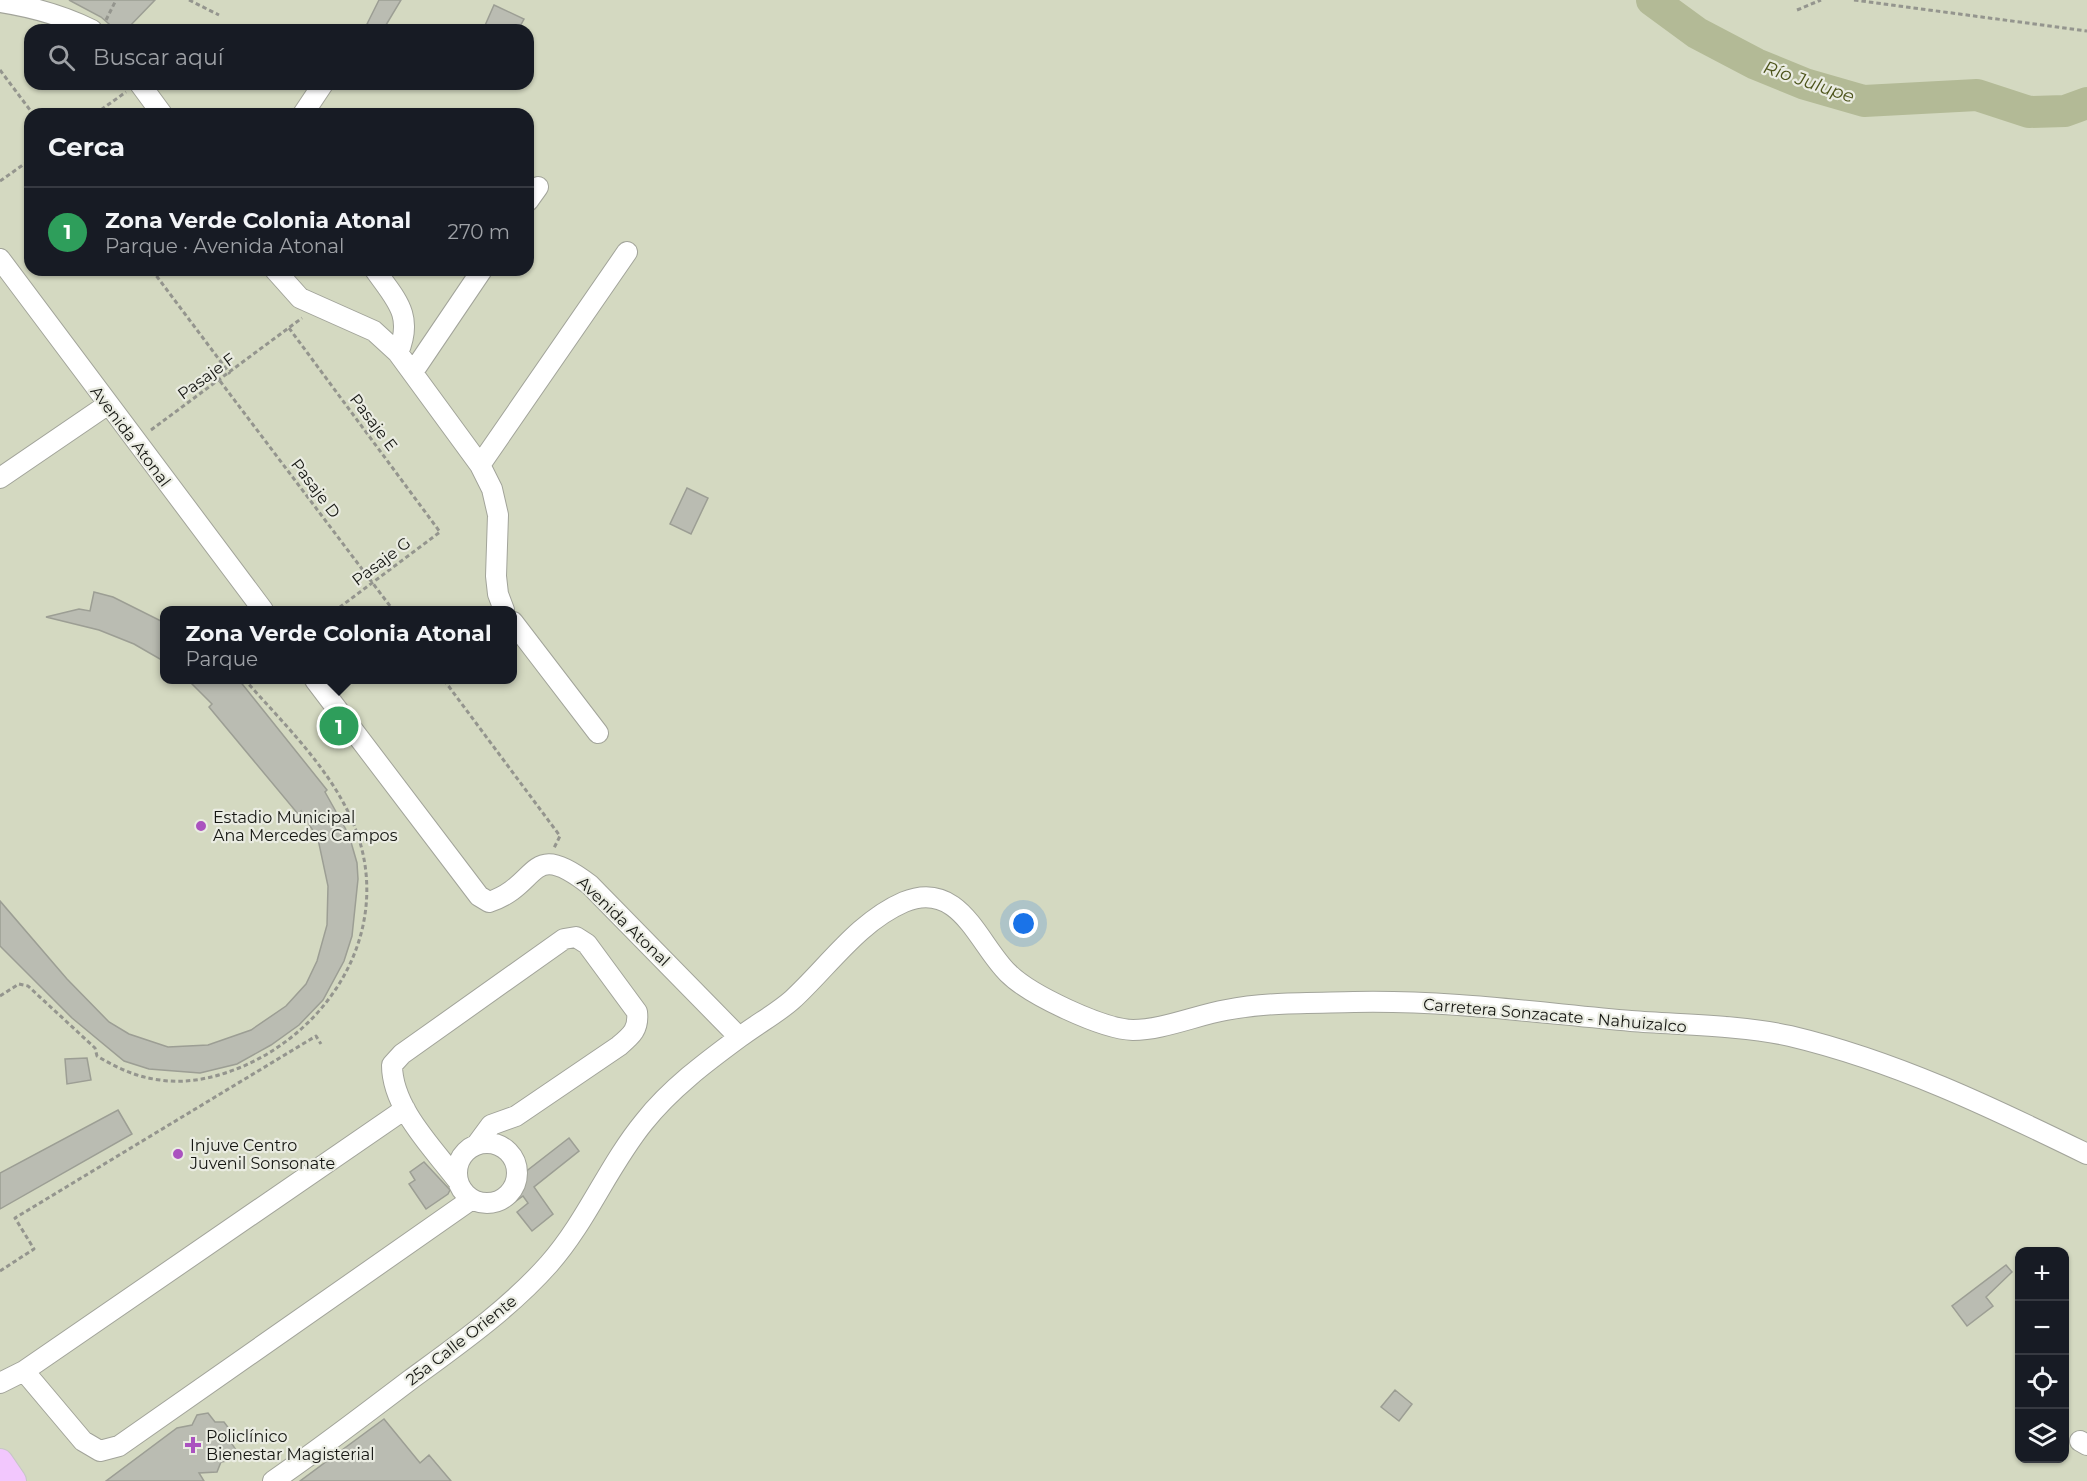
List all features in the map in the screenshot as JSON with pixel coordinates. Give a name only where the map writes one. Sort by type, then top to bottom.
[{"type":"main road","points":[[0,1462],[13,1481]]},
{"type":"street","points":[[0,2],[30,7],[81,24]]},
{"type":"street","points":[[137,90],[156,108]]},
{"type":"street","points":[[307,108],[319,90]]},
{"type":"street","points":[[480,465],[627,252]]},
{"type":"street","name":"Avenida Atonal","points":[[0,259],[107,405],[260,606]]},
{"type":"street","points":[[280,276],[300,298],[374,331],[398,353],[480,465],[492,489],[498,515],[496,576],[498,594],[502,606]]},
{"type":"street","points":[[379,276],[398,302],[405,318],[405,337],[398,353]]},
{"type":"street","points":[[412,372],[478,276]]},
{"type":"street","points":[[0,478],[107,405]]},
{"type":"street","points":[[517,627],[598,733]]},
{"type":"street","points":[[318,684],[479,896],[489,902],[500,898],[540,867],[555,863]]},
{"type":"street","name":"Avenida Atonal","points":[[555,863],[571,870],[590,885],[739,1037]]},
{"type":"street","name":"Carretera Sonzacate - Nahuizalco","points":[[739,1037],[787,1004],[860,933],[882,915],[905,902],[933,898],[945,901],[965,917],[1003,968],[1019,983],[1091,1020],[1114,1028],[1148,1029],[1195,1015],[1252,1005],[1358,1002],[1464,1004],[1786,1035],[1903,1070],[2018,1120],[2087,1154]]},
{"type":"street","points":[[429,1142],[444,1147],[473,1146],[487,1142],[504,1148],[515,1162],[516,1180],[512,1189],[498,1201],[480,1202],[471,1199],[458,1181],[429,1142],[405,1109],[392,1079],[392,1065],[402,1054],[564,939],[576,937],[587,944],[637,1012],[638,1025],[631,1036],[619,1046],[516,1116],[491,1125],[473,1146],[460,1158],[456,1170],[458,1181]]},
{"type":"street","name":"25a Calle Oriente","points":[[273,1481],[513,1300],[549,1264],[568,1240],[622,1154],[654,1111],[739,1037]]},
{"type":"street","points":[[0,1383],[24,1371],[405,1109]]},
{"type":"street","points":[[504,1148],[516,1116]]},
{"type":"street","points":[[24,1371],[83,1441],[100,1451],[119,1446],[471,1199]]},
{"type":"path","points":[[104,24],[116,0]]},
{"type":"path","points":[[189,0],[219,15]]},
{"type":"path","points":[[1797,10],[1821,0]]},
{"type":"path","points":[[1854,0],[2087,31]]},
{"type":"path","points":[[0,70],[28,108]]},
{"type":"path","points":[[104,108],[130,90]]},
{"type":"path","points":[[0,181],[24,164]]},
{"type":"path","points":[[156,276],[230,374]]},
{"type":"path","name":"Pasaje F","points":[[135,442],[230,374],[289,328]]},
{"type":"path","name":"Pasaje E","points":[[289,328],[440,532]]},
{"type":"path","name":"Pasaje D","points":[[220,381],[390,606]]},
{"type":"path","name":"Pasaje G","points":[[341,606],[440,532]]},
{"type":"path","points":[[1,994],[19,984],[28,986],[95,1048],[97,1056],[137,1076],[181,1081],[224,1074],[253,1062],[296,1035],[332,997],[345,974],[361,932],[365,881],[364,857],[357,832],[340,796],[318,765],[248,684]]},
{"type":"path","points":[[447,684],[560,836],[552,852],[555,863]]},
{"type":"path","points":[[0,1270],[34,1249],[15,1218],[315,1036],[321,1044]]},
{"type":"green space","points":[[0,0],[2087,0],[2087,1481],[0,1481]]},
{"type":"building","points":[[69,0],[155,0],[132,24],[109,24],[101,17]]},
{"type":"building","points":[[379,0],[401,0],[387,24],[367,24]]},
{"type":"building","points":[[494,5],[524,19],[521,24],[486,24]]},
{"type":"building","points":[[687,488],[708,498],[691,534],[670,524]]},
{"type":"building","points":[[94,592],[113,597],[160,620],[160,659],[134,644],[99,630],[46,617],[79,609],[90,611]]},
{"type":"building","points":[[192,684],[242,684],[327,790],[325,792],[349,835],[357,863],[358,879],[352,936],[344,961],[323,1000],[299,1025],[271,1045],[237,1064],[200,1073],[149,1069],[124,1061],[72,1018],[0,946],[0,901],[67,979],[109,1022],[129,1034],[168,1047],[208,1045],[251,1030],[286,1006],[306,984],[317,961],[327,925],[328,886],[318,839],[301,811],[298,814],[209,707],[212,704]]},
{"type":"building","points":[[87,1058],[91,1080],[67,1084],[65,1059]]},
{"type":"building","points":[[118,1110],[132,1134],[0,1209],[0,1173]]},
{"type":"building","points":[[569,1138],[579,1151],[534,1187],[553,1214],[532,1231],[517,1212],[528,1203],[523,1196],[512,1204],[524,1173]]},
{"type":"building","points":[[424,1162],[450,1190],[448,1194],[426,1209],[409,1184],[415,1180],[410,1172]]},
{"type":"building","points":[[2006,1265],[2012,1272],[1986,1297],[1993,1306],[1967,1326],[1952,1306]]},
{"type":"building","points":[[1395,1390],[1412,1404],[1399,1421],[1381,1407]]},
{"type":"building","name":"Policlínico Bienestar Magisterial","points":[[208,1413],[215,1422],[224,1422],[233,1434],[230,1441],[236,1450],[232,1460],[221,1462],[217,1472],[199,1473],[204,1481],[106,1481],[177,1428],[192,1425],[197,1415]]},
{"type":"building","points":[[384,1419],[420,1463],[429,1455],[451,1481],[300,1481]]},
{"type":"waterway","name":"Río Julupe","points":[[1652,0],[1697,33],[1756,64],[1805,84],[1864,101],[1977,95],[2029,112],[2065,111],[2087,103]]},
{"type":"place","name":"Zona Verde Colonia Atonal","points":[[339,726]]},
{"type":"place","name":"Estadio Municipal Ana Mercedes Campos","points":[[201,826]]},
{"type":"place","name":"Injuve Centro Juvenil Sonsonate","points":[[178,1154]]},
{"type":"place","name":"Policlínico Bienestar Magisterial","points":[[193,1445]]}]
